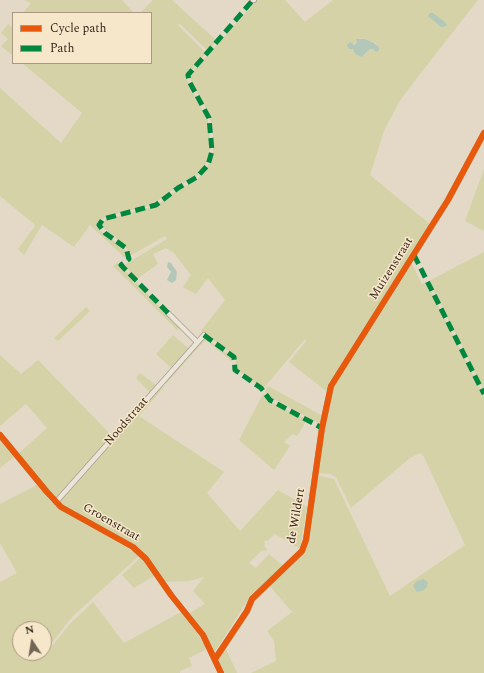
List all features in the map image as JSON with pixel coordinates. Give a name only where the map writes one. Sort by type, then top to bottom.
[{"type":"street","name":"Muizenstraat","points":[[324,418],[331,386],[448,200],[484,133]]},
{"type":"street","points":[[168,313],[197,342]]},
{"type":"street","name":"Noodstraat","points":[[56,502],[204,335]]},
{"type":"street","name":"de Wildert","points":[[215,659],[247,611],[252,599],[302,551],[306,540],[324,418]]},
{"type":"street","name":"Groenstraat","points":[[0,435],[56,502],[140,553],[202,635],[221,673]]},
{"type":"shaded area","points":[[24,0],[122,0],[133,12],[24,12],[31,3]]},
{"type":"shaded area","points":[[153,0],[172,0],[217,41],[208,51],[180,24],[178,25],[206,53],[186,77],[208,121],[211,145],[207,162],[196,177],[176,187],[152,205],[108,216],[98,221],[96,225],[98,229],[125,249],[127,255],[125,258],[90,225],[74,247],[42,225],[24,255],[18,249],[35,226],[0,196],[0,88],[61,143],[82,113],[23,64],[152,64],[152,12],[141,12]]},
{"type":"shaded area","points":[[257,0],[285,0],[305,22],[333,0],[478,0],[399,102],[384,131],[370,175],[431,225],[352,347],[326,391],[289,362],[306,341],[305,339],[263,389],[236,369],[236,360],[234,355],[201,331],[225,300],[208,278],[196,294],[183,287],[191,275],[173,252],[166,248],[153,254],[158,264],[137,279],[124,265],[167,239],[165,236],[130,256],[125,245],[102,227],[104,221],[111,218],[156,206],[177,190],[197,180],[205,172],[213,154],[213,128],[209,115],[189,76]],"holes":[[[360,38],[376,43],[379,49],[376,52],[373,49],[370,49],[364,56],[355,54],[353,49],[349,49]]]},
{"type":"shaded area","points":[[430,13],[433,13],[447,25],[441,27],[428,16]]},
{"type":"shaded area","points":[[8,24],[12,27],[12,55],[1,46],[8,39],[1,33]]},
{"type":"shaded area","points":[[356,39],[365,39],[374,43],[379,47],[379,50],[376,52],[373,49],[370,49],[362,57],[355,54],[353,49],[349,49],[347,45],[350,42],[354,45],[357,42]]},
{"type":"shaded area","points":[[484,169],[484,231],[465,221]]},
{"type":"shaded area","points":[[484,252],[484,390],[429,281]]},
{"type":"shaded area","points":[[168,262],[171,263],[177,272],[176,280],[172,283],[167,280],[171,272],[167,267]]},
{"type":"shaded area","points":[[118,263],[180,328],[177,330],[113,266]]},
{"type":"shaded area","points":[[412,264],[422,284],[426,282],[484,396],[484,673],[251,673],[276,661],[274,641],[267,631],[292,612],[268,584],[303,552],[316,475],[334,479],[390,596],[465,545],[424,457],[420,453],[410,458],[351,508],[336,477],[331,474],[317,473],[331,391]]},
{"type":"shaded area","points":[[86,307],[90,311],[58,341],[54,338]]},
{"type":"shaded area","points":[[173,335],[189,349],[171,368],[156,354]]},
{"type":"shaded area","points":[[205,338],[231,356],[233,362],[208,342],[204,341],[166,384],[163,382]]},
{"type":"shaded area","points":[[0,355],[21,374],[38,360],[112,436],[56,498],[18,454],[47,428],[26,404],[0,426]]},
{"type":"shaded area","points":[[140,373],[157,386],[150,393],[136,378]]},
{"type":"shaded area","points":[[161,385],[164,387],[139,416],[224,472],[207,493],[240,531],[278,490],[307,507],[300,549],[275,534],[264,542],[264,546],[268,550],[261,551],[249,563],[256,568],[269,554],[283,566],[251,595],[214,653],[188,614],[205,604],[193,591],[204,577],[189,581],[164,582],[149,560],[137,548],[58,502]]},
{"type":"shaded area","points":[[268,386],[321,415],[320,424],[268,396],[265,391]]},
{"type":"shaded area","points":[[263,394],[273,403],[307,420],[297,436],[293,434],[284,442],[290,446],[274,470],[239,440]]},
{"type":"shaded area","points":[[0,440],[14,457],[0,468]]},
{"type":"shaded area","points":[[37,485],[52,503],[66,513],[140,555],[73,616],[52,642],[52,621],[12,621],[12,661],[52,661],[52,646],[69,625],[93,602],[124,643],[181,612],[196,631],[207,649],[189,658],[192,666],[180,671],[180,673],[0,673],[0,582],[17,573],[0,543],[0,504]]},
{"type":"shaded area","points":[[141,557],[154,576],[134,588],[122,575]]},
{"type":"shaded area","points":[[423,579],[428,582],[427,587],[424,590],[417,592],[413,586],[417,581]]},
{"type":"shaded area","points":[[225,647],[237,673],[223,673],[216,659]]},
{"type":"marked path","points":[[168,313],[121,265],[129,259],[126,248],[105,233],[99,225],[103,219],[156,205],[178,188],[197,177],[208,165],[212,151],[209,118],[189,81],[188,75],[253,0]]},
{"type":"marked path","points":[[414,255],[484,394]]},
{"type":"marked path","points":[[204,335],[234,357],[235,370],[261,388],[270,400],[322,428]]},
{"type":"cycle path","points":[[215,659],[247,611],[252,599],[302,551],[306,540],[322,428],[331,386],[448,200],[484,133]]},
{"type":"cycle path","points":[[0,435],[61,507],[133,547],[146,559],[171,595],[203,635],[221,673]]}]
